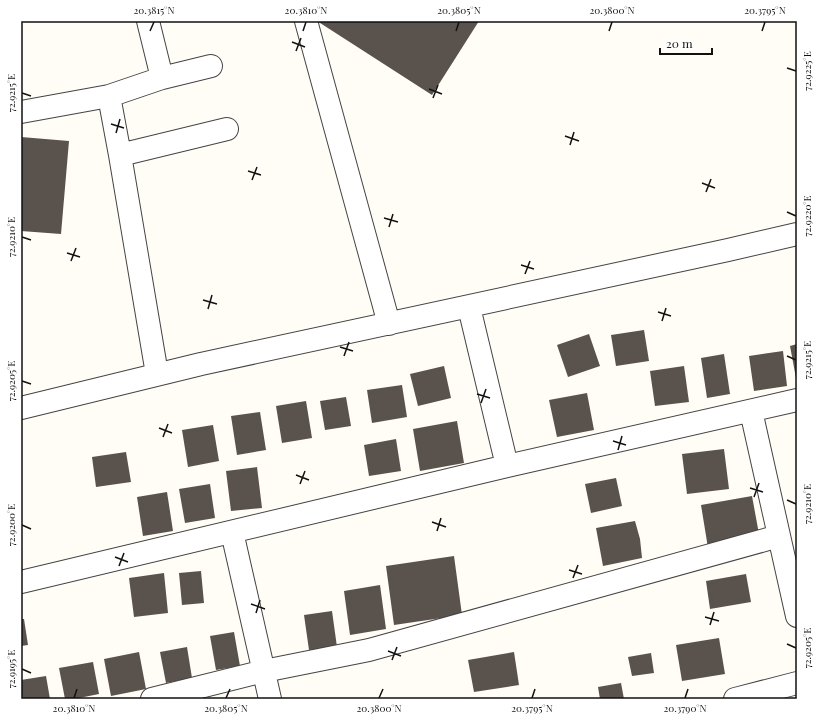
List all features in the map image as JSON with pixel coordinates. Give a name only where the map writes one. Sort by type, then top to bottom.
[{"type":"street","points":[[148,21],[162,78]]},
{"type":"street","points":[[306,21],[389,324]]},
{"type":"street","points":[[21,112],[109,96],[162,78],[211,66]]},
{"type":"street","points":[[109,96],[157,374]]},
{"type":"street","points":[[120,155],[227,128]]},
{"type":"street","points":[[21,408],[157,374],[469,307],[797,234]]},
{"type":"street","points":[[469,307],[507,466]]},
{"type":"street","points":[[21,582],[507,466],[797,400]]},
{"type":"street","points":[[751,410],[797,616]]},
{"type":"street","points":[[232,532],[270,699]]},
{"type":"street","points":[[152,699],[264,671],[369,650],[779,536]]},
{"type":"street","points":[[735,699],[797,683]]},
{"type":"building","points":[[317,21],[479,21],[432,95]]},
{"type":"building","points":[[21,137],[69,141],[61,234],[21,231]]},
{"type":"building","points":[[644,330],[649,361],[616,366],[611,335]]},
{"type":"building","points":[[589,334],[600,366],[568,377],[557,345]]},
{"type":"building","points":[[797,344],[797,378],[796,378],[790,346]]},
{"type":"building","points":[[783,351],[787,386],[754,391],[749,356]]},
{"type":"building","points":[[724,354],[730,394],[707,398],[701,358]]},
{"type":"building","points":[[444,366],[451,398],[418,406],[410,374]]},
{"type":"building","points":[[684,366],[689,402],[655,406],[650,371]]},
{"type":"building","points":[[402,385],[407,417],[372,423],[367,390]]},
{"type":"building","points":[[587,393],[594,430],[557,437],[549,400]]},
{"type":"building","points":[[346,397],[351,426],[325,430],[320,401]]},
{"type":"building","points":[[306,401],[312,438],[282,443],[276,406]]},
{"type":"building","points":[[260,412],[266,450],[237,455],[231,416]]},
{"type":"building","points":[[457,421],[464,463],[420,471],[413,429]]},
{"type":"building","points":[[213,425],[219,461],[188,467],[182,430]]},
{"type":"building","points":[[396,439],[401,471],[369,476],[364,445]]},
{"type":"building","points":[[724,449],[729,489],[687,494],[682,454]]},
{"type":"building","points":[[126,452],[131,482],[96,487],[92,457]]},
{"type":"building","points":[[257,467],[262,508],[231,511],[226,471]]},
{"type":"building","points":[[616,478],[622,506],[591,513],[585,484]]},
{"type":"building","points":[[210,484],[215,518],[185,523],[179,489]]},
{"type":"building","points":[[167,492],[173,531],[143,536],[137,497]]},
{"type":"building","points":[[752,496],[761,545],[709,554],[701,505]]},
{"type":"building","points":[[635,521],[640,539],[642,558],[603,566],[596,528]]},
{"type":"building","points":[[454,556],[462,615],[394,625],[386,566]]},
{"type":"building","points":[[201,571],[204,603],[182,605],[179,573]]},
{"type":"building","points":[[164,573],[168,613],[134,617],[129,578]]},
{"type":"building","points":[[746,574],[751,602],[710,609],[706,581]]},
{"type":"building","points":[[380,585],[386,629],[350,635],[344,591]]},
{"type":"building","points":[[332,611],[337,647],[309,650],[304,615]]},
{"type":"building","points":[[21,619],[24,619],[28,645],[21,646]]},
{"type":"building","points":[[234,632],[240,666],[216,670],[210,636]]},
{"type":"building","points":[[719,638],[725,674],[682,681],[676,645]]},
{"type":"building","points":[[187,647],[192,678],[166,683],[160,652]]},
{"type":"building","points":[[139,652],[146,689],[111,696],[104,659]]},
{"type":"building","points":[[514,652],[519,685],[474,692],[468,660]]},
{"type":"building","points":[[651,653],[654,673],[632,676],[628,657]]},
{"type":"building","points":[[93,662],[99,694],[74,699],[65,699],[59,668]]},
{"type":"building","points":[[46,676],[50,699],[21,699],[21,680]]},
{"type":"building","points":[[621,683],[624,699],[600,699],[598,687]]}]
